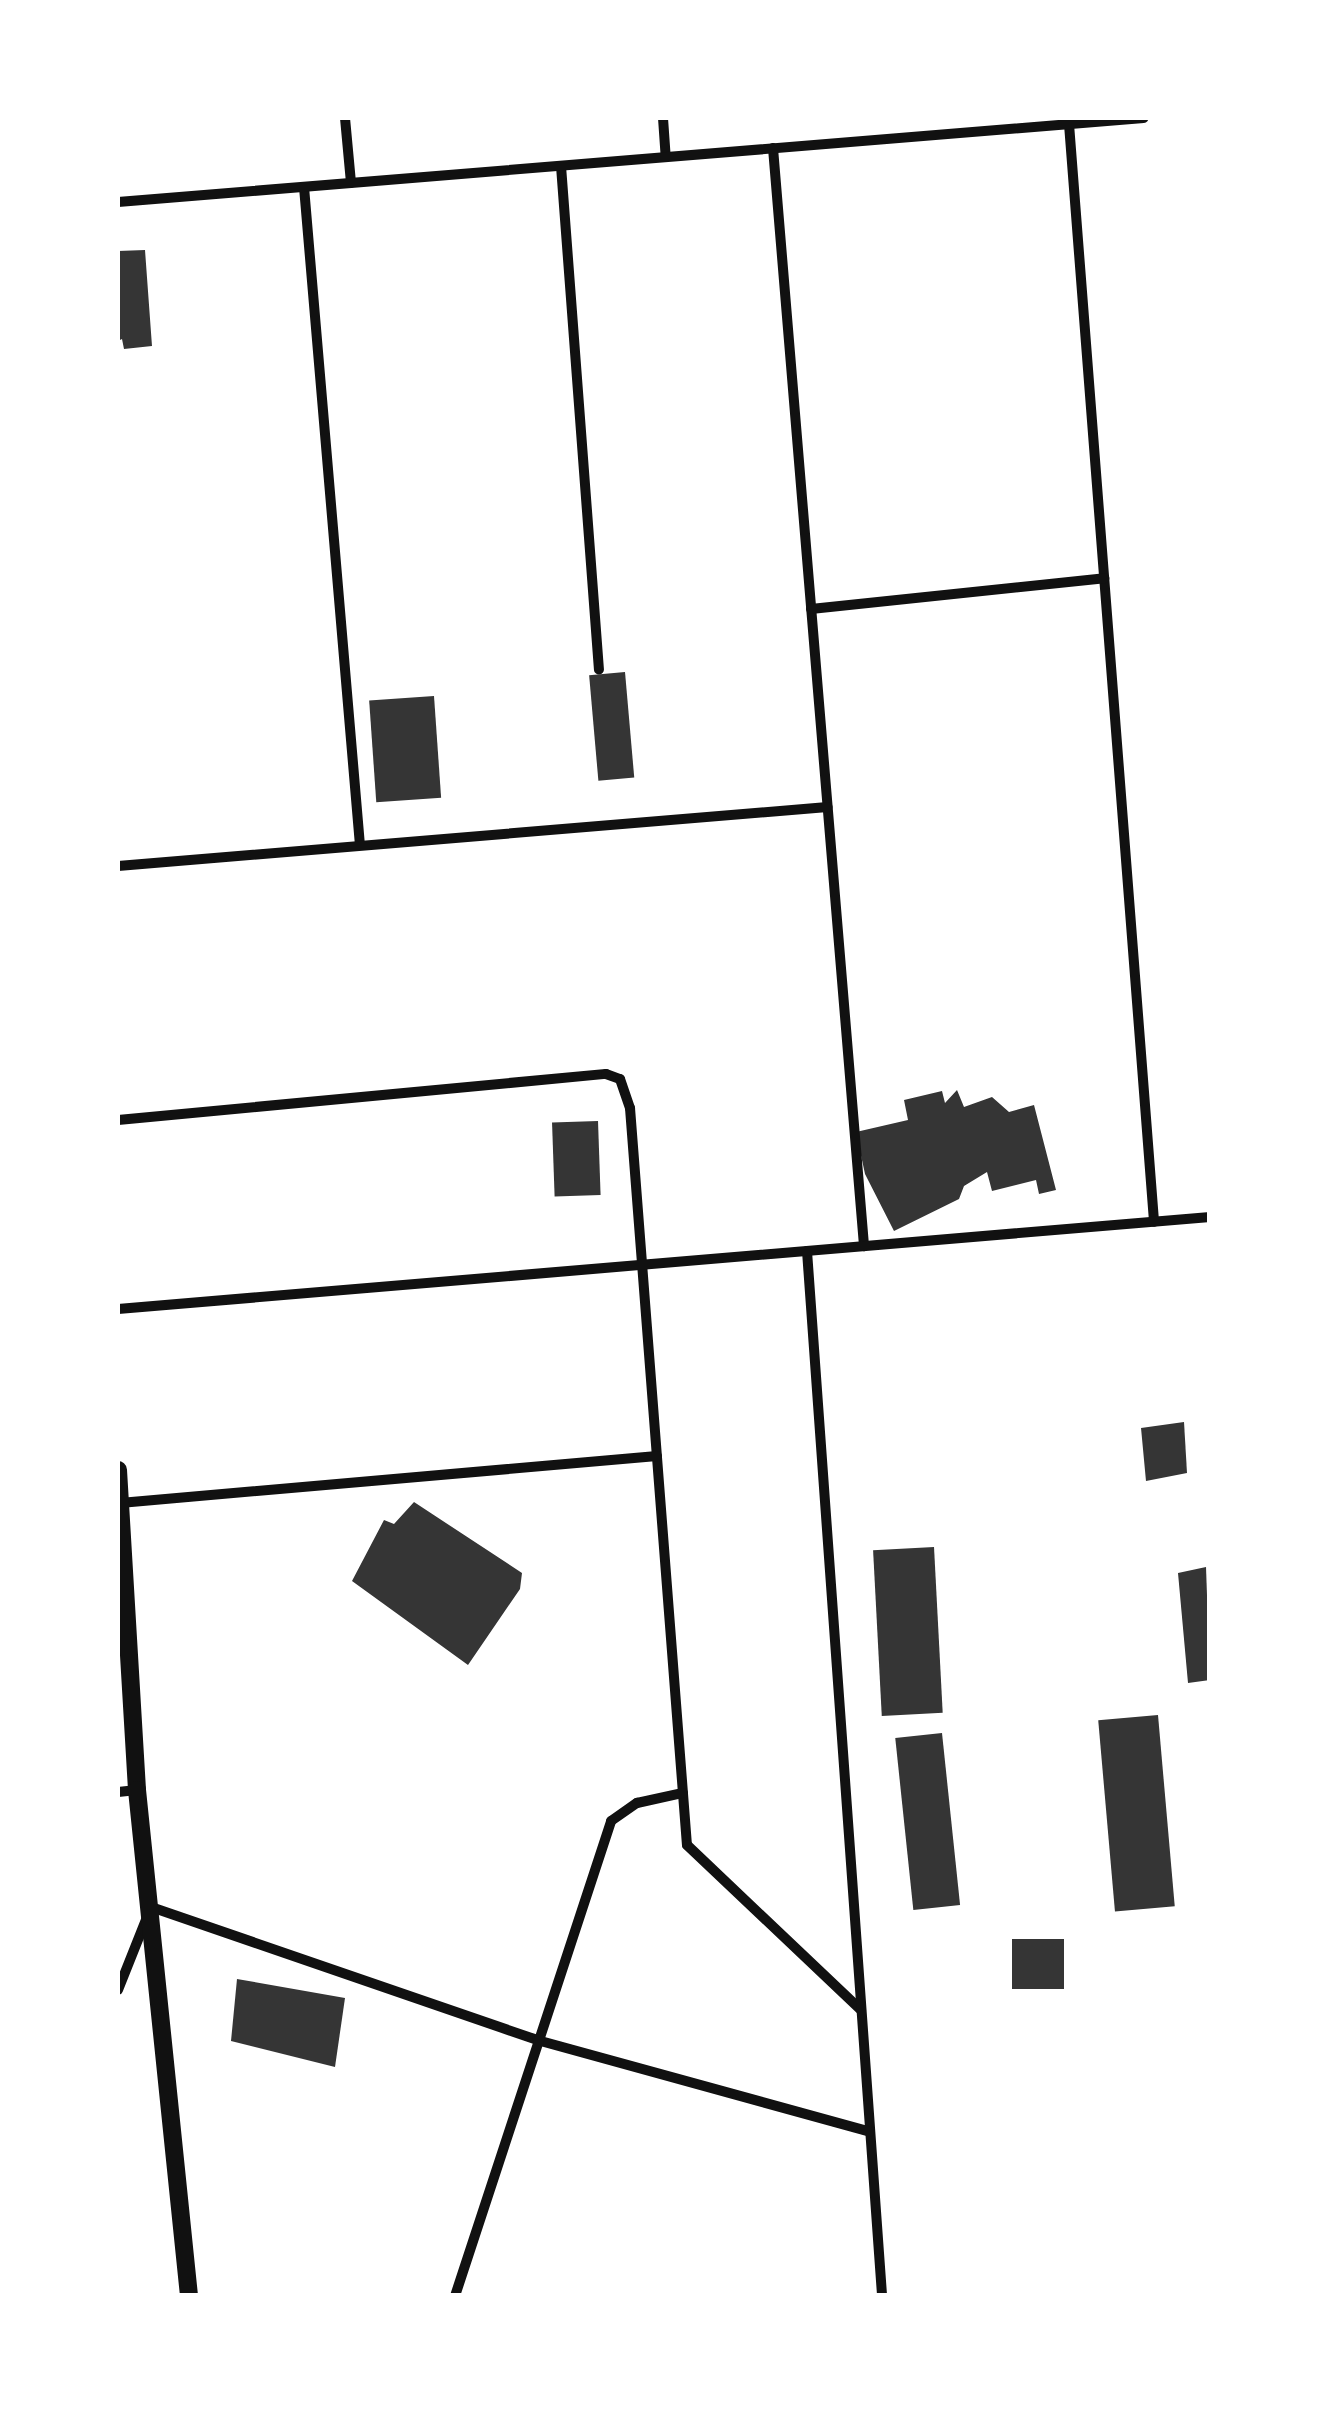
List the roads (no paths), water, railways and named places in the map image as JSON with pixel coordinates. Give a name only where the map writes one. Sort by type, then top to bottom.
[{"type":"street","points":[[345,118],[351,183]]},
{"type":"street","points":[[662,118],[666,157]]},
{"type":"street","points":[[979,118],[980,131]]},
{"type":"street","points":[[118,202],[1144,118]]},
{"type":"street","points":[[1069,124],[1154,1222]]},
{"type":"street","points":[[773,148],[864,1246]]},
{"type":"street","points":[[561,166],[599,670]]},
{"type":"street","points":[[304,186],[360,846]]},
{"type":"street","points":[[812,608],[1104,578]]},
{"type":"street","points":[[118,866],[828,807]]},
{"type":"street","points":[[118,1120],[606,1074],[620,1079],[630,1108],[687,1845],[861,2010]]},
{"type":"street","points":[[118,1308],[1210,1218]]},
{"type":"street","points":[[806,1251],[882,2296]]},
{"type":"street","points":[[120,1504],[657,1456]]},
{"type":"street","points":[[118,1470],[127,1791],[152,1907],[189,2296]]},
{"type":"street","points":[[455,2296],[536,2040],[612,1821],[637,1803],[683,1793]]},
{"type":"street","points":[[152,1907],[536,2040],[870,2132]]},
{"type":"street","points":[[118,1990],[152,1907]]}]
